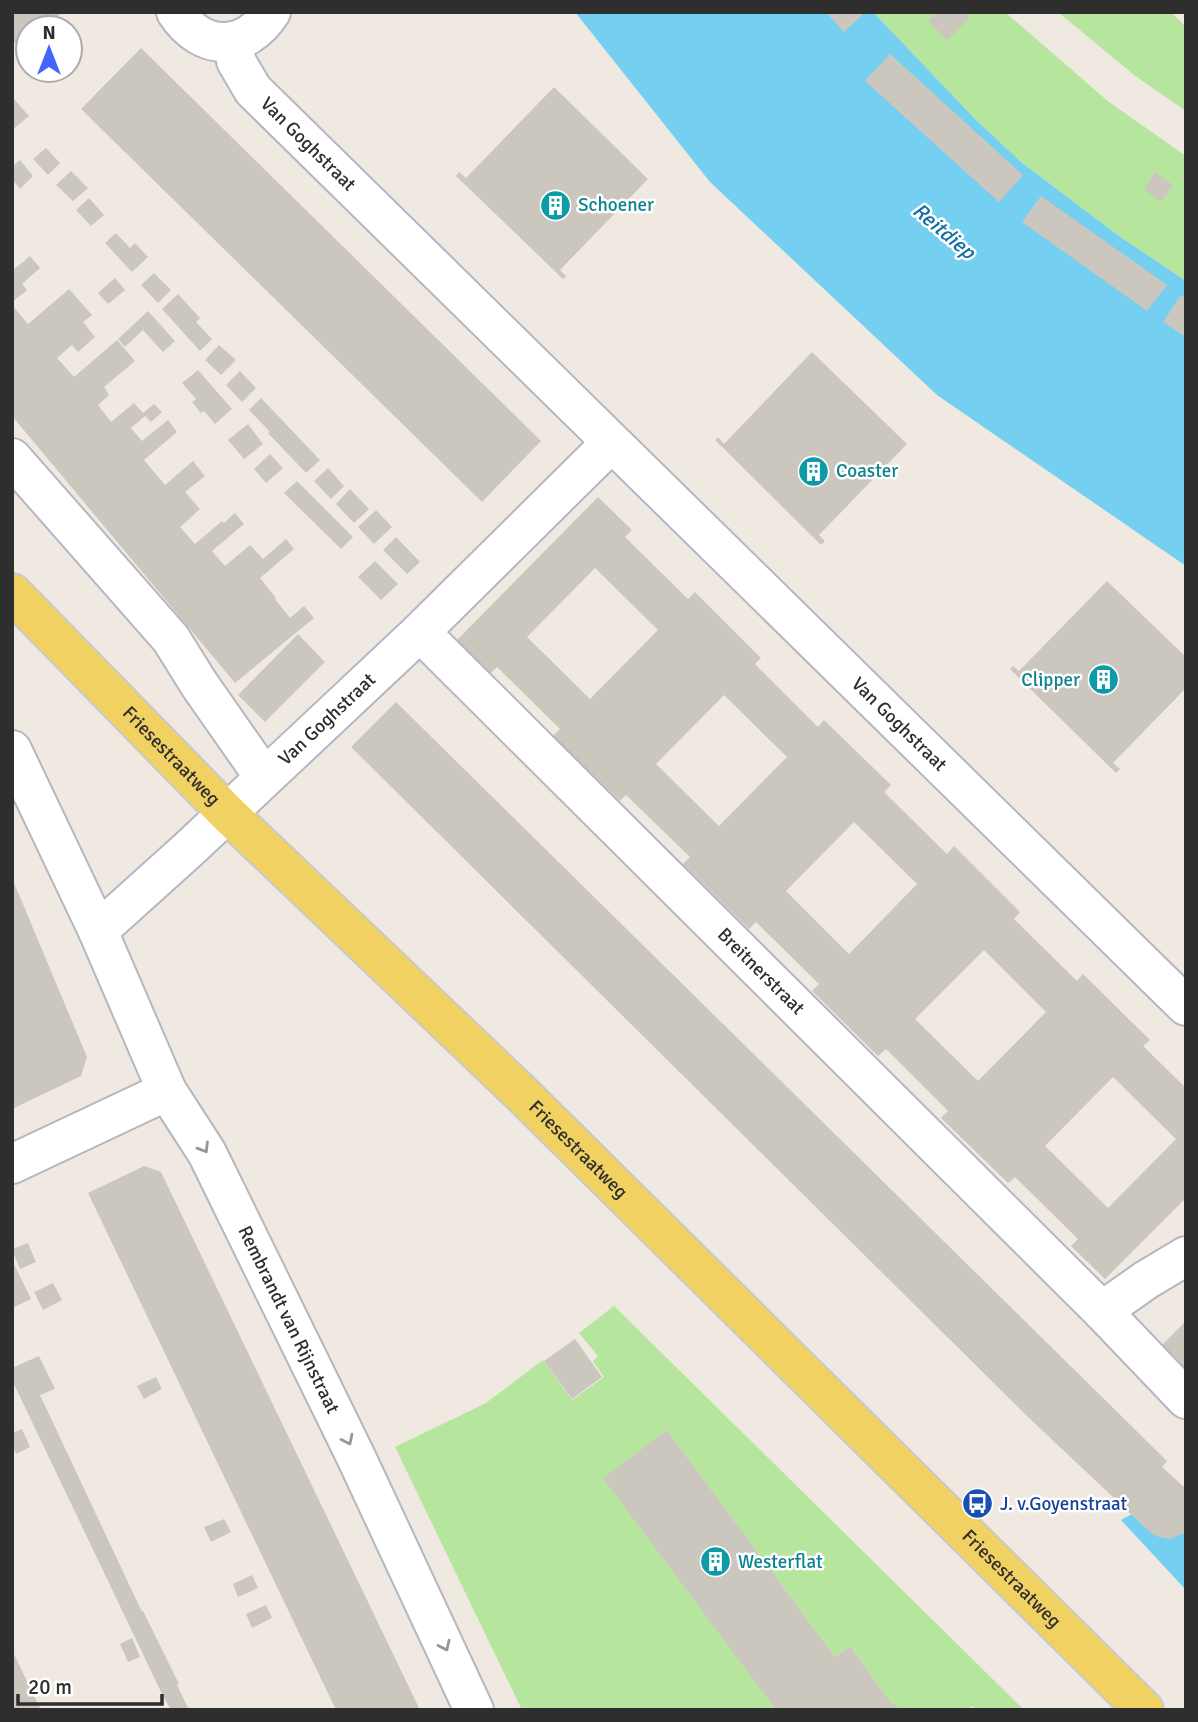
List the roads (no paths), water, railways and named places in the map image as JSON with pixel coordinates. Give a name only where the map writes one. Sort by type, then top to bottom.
[{"type":"main road","name":"Friesestraatweg","points":[[12,593],[227,813],[523,1095],[1144,1710]]},
{"type":"street","points":[[176,12],[184,25],[198,36],[215,42],[234,41],[250,35],[264,24],[271,12]]},
{"type":"street","name":"Van Goghstraat","points":[[234,41],[236,61],[253,90],[1186,1006]]},
{"type":"street","name":"Van Goghstraat","points":[[98,930],[420,632],[611,443]]},
{"type":"street","points":[[12,458],[171,639],[264,777]]},
{"type":"street","name":"Breitnerstraat","points":[[420,632],[1102,1311],[1186,1399]]},
{"type":"street","points":[[12,750],[98,930]]},
{"type":"street","name":"Rembrandt van Rijnstraat","points":[[98,930],[167,1091],[207,1153],[356,1457],[474,1710]]},
{"type":"street","points":[[12,1164],[167,1091]]},
{"type":"street","points":[[1102,1311],[1186,1256]]},
{"type":"water","name":"Reitdiep","points":[[575,12],[873,12],[976,120],[1021,162],[1119,236],[1186,281],[1186,566],[937,395],[710,182]]},
{"type":"water","points":[[1186,1485],[1186,1590],[1121,1520]]},
{"type":"place","name":"Schoener","points":[[555,205]]},
{"type":"place","name":"Coaster","points":[[813,471]]},
{"type":"place","name":"Clipper","points":[[1103,680]]},
{"type":"place","name":"J. v.Goyenstraat","points":[[977,1504]]},
{"type":"place","name":"Westerflat","points":[[715,1562]]}]
